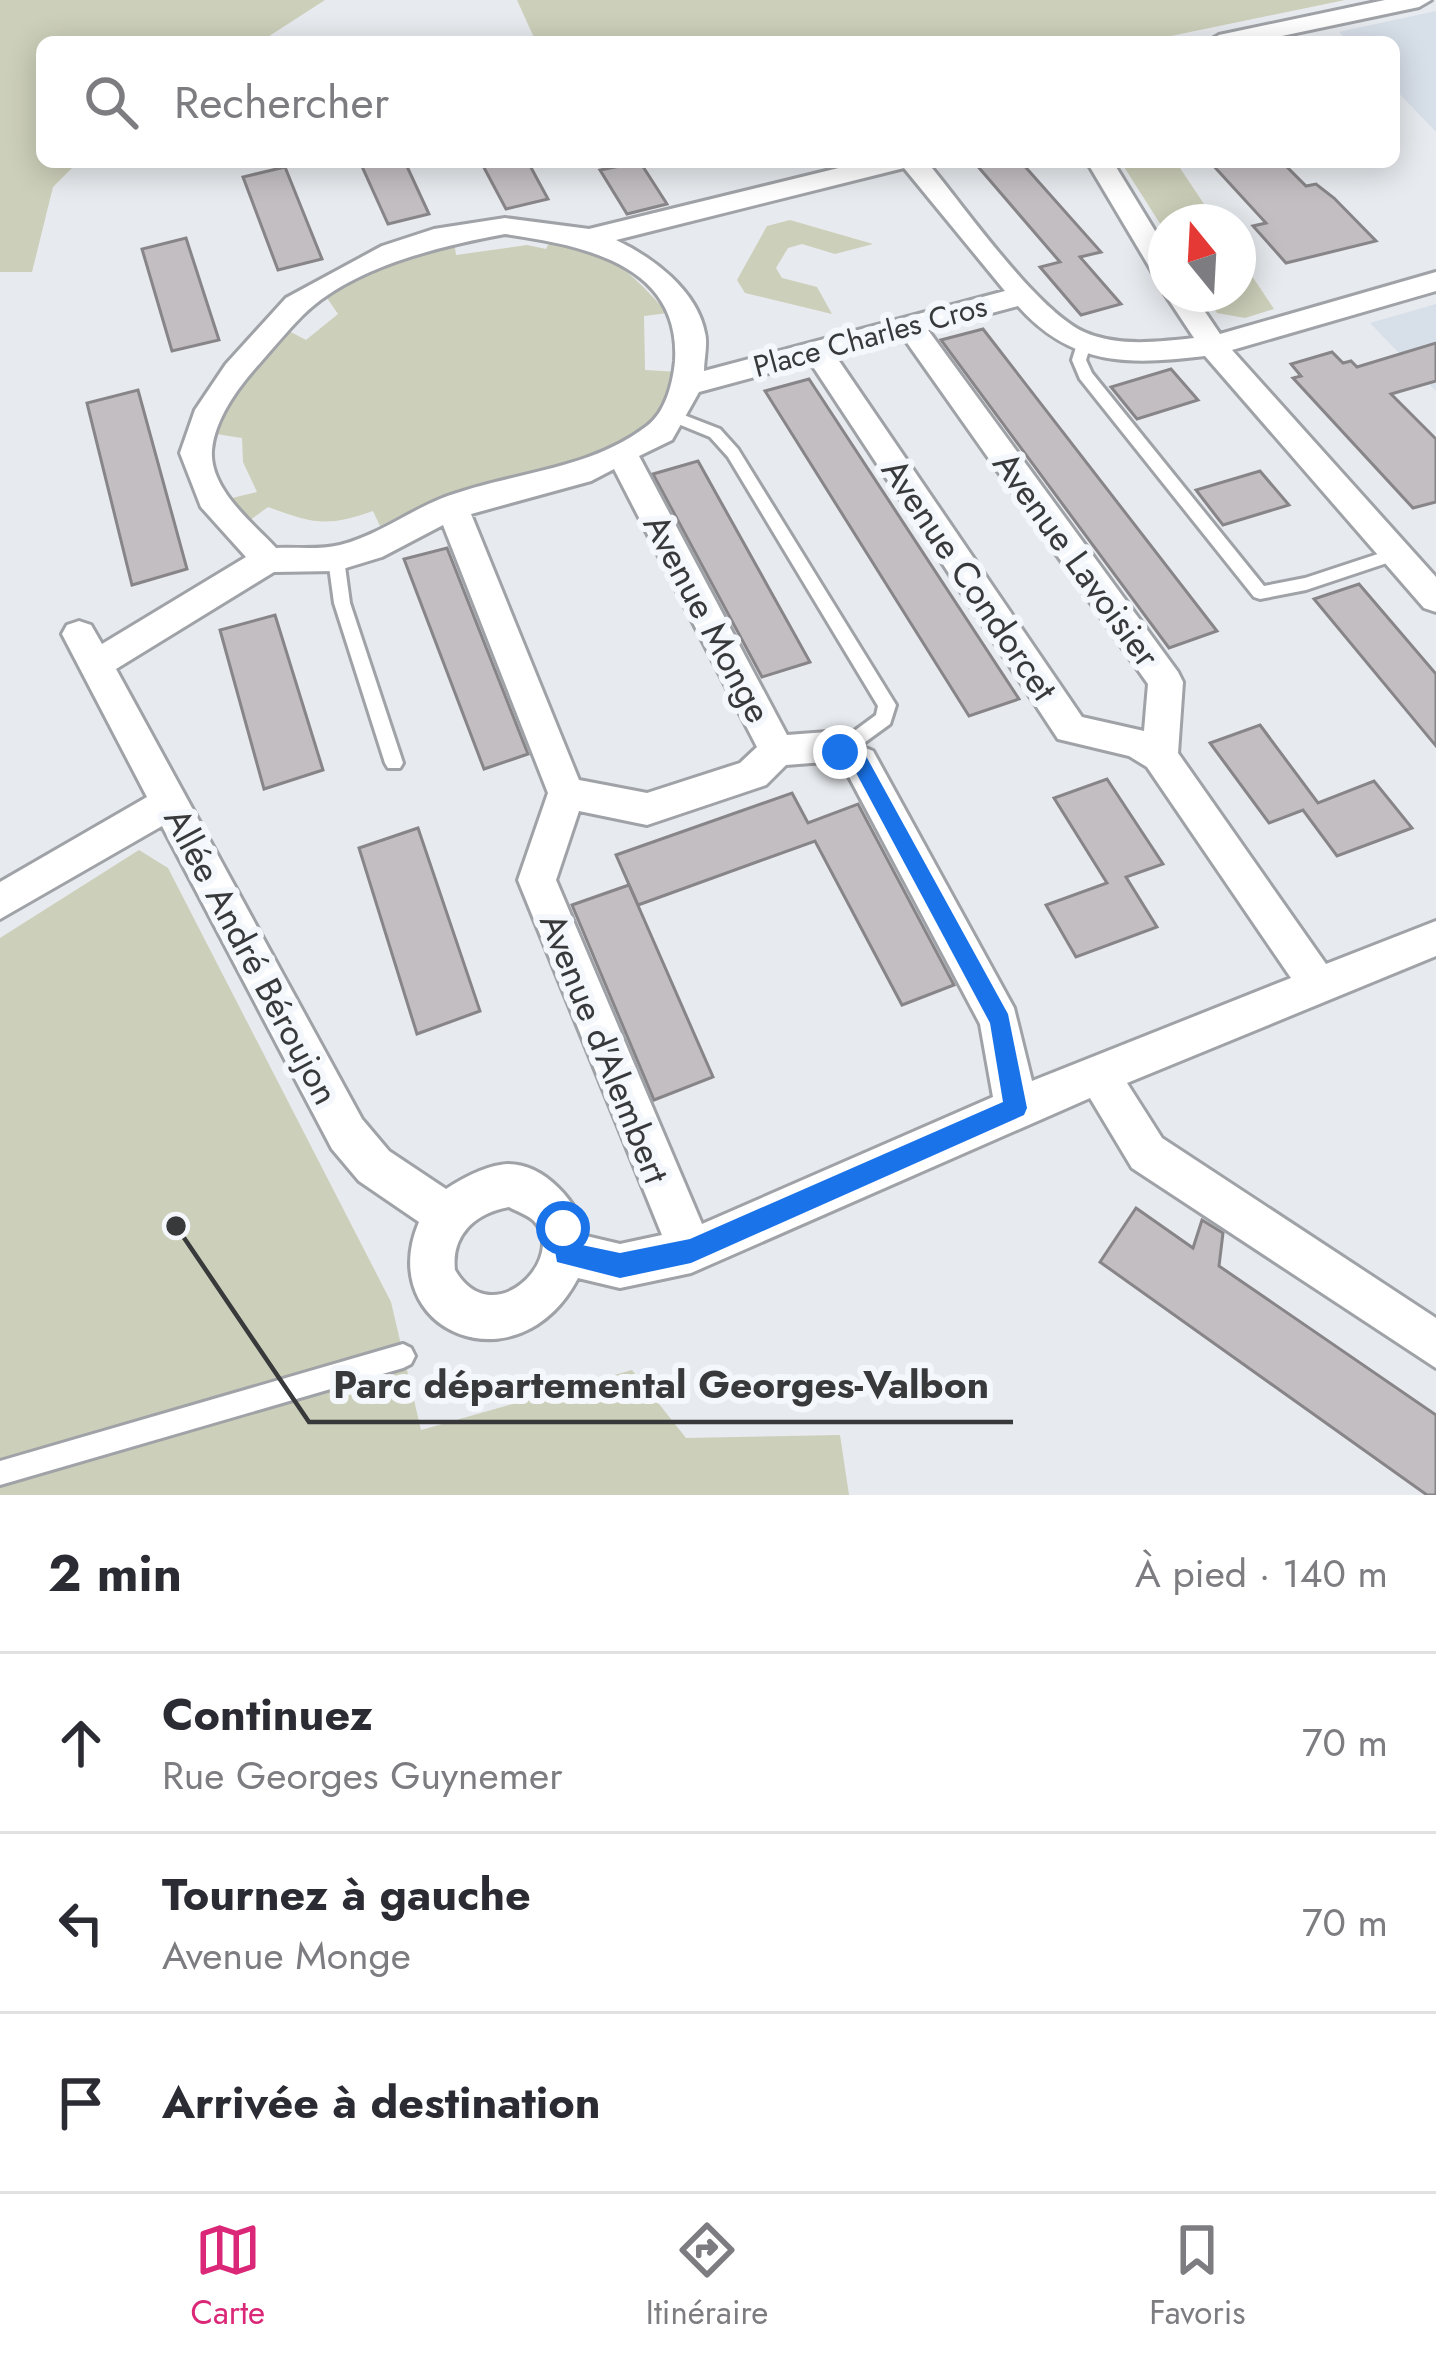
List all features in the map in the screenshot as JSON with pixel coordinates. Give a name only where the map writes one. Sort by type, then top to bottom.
[{"type":"street","points":[[1248,36],[1419,0]]},
{"type":"street","points":[[589,238],[871,168]]},
{"type":"street","name":"Place Charles Cros","points":[[688,385],[1024,295],[918,168]]},
{"type":"street","points":[[1104,168],[1148,242]]},
{"type":"street","points":[[505,226],[589,238],[635,260],[676,302],[691,333],[688,385],[661,432],[580,473],[452,507],[370,548],[336,559],[268,560],[212,500],[196,453],[210,410],[236,371],[296,305],[357,268],[434,238],[505,226]]},
{"type":"street","points":[[1024,295],[1052,326],[1084,344],[1138,352],[1210,344],[1436,281]]},
{"type":"street","points":[[1190,312],[1210,344],[1436,599]]},
{"type":"street","name":"Avenue Lavoisier","points":[[909,325],[1166,682],[1160,756]]},
{"type":"street","name":"Avenue Condorcet","points":[[817,351],[1071,729],[1137,743],[1160,756]]},
{"type":"street","name":"Avenue Monge","points":[[621,452],[777,751],[827,747],[840,752]]},
{"type":"street","points":[[452,507],[566,794],[647,809],[753,774],[777,751]]},
{"type":"street","name":"Allée André Béroujon","points":[[268,560],[87,649],[347,1134],[374,1166],[446,1214]]},
{"type":"street","points":[[840,752],[860,762],[1000,1021],[1016,1108]]},
{"type":"street","points":[[1160,756],[1318,986]]},
{"type":"street","name":"Avenue d'Alembert","points":[[566,794],[537,880],[691,1251]]},
{"type":"street","points":[[0,902],[169,803]]},
{"type":"street","points":[[565,1253],[620,1265],[691,1251],[1016,1108],[1436,938]]},
{"type":"street","points":[[1100,1075],[1148,1153],[1436,1345]]},
{"type":"street","points":[[488,1186],[524,1189],[552,1208],[563,1228],[565,1253],[557,1280],[539,1303],[513,1316],[485,1319],[460,1311],[441,1292],[432,1267],[434,1239],[446,1214],[465,1197],[488,1186]]},
{"type":"lane","points":[[1084,344],[1079,360],[1085,375],[1260,593],[1306,584],[1396,554]]},
{"type":"lane","points":[[670,415],[715,433],[733,453],[886,705],[884,719],[840,752]]},
{"type":"lane","points":[[336,559],[342,603],[394,763]]},
{"type":"lane","points":[[0,1473],[403,1356]]},
{"type":"shaded area","points":[[1436,11],[1436,132],[1400,94],[1400,36],[1343,36],[1339,32]]},
{"type":"shaded area","points":[[1436,304],[1436,391],[1370,323]]},
{"type":"green space","points":[[0,0],[325,0],[269,36],[36,36],[36,168],[72,168],[53,187],[32,272],[0,272]]},
{"type":"green space","points":[[517,0],[1345,0],[1171,36],[533,36]]},
{"type":"green space","points":[[1125,168],[1180,168],[1204,204],[1148,205]]},
{"type":"green space","points":[[790,220],[873,244],[835,254],[802,244],[788,248],[776,268],[782,278],[817,287],[832,314],[745,293],[737,280],[767,226]]},
{"type":"green space","points":[[551,239],[617,264],[668,313],[644,316],[645,370],[679,372],[669,400],[651,422],[597,452],[464,490],[380,526],[373,511],[320,521],[268,507],[249,521],[228,499],[257,492],[243,462],[242,438],[216,434],[220,419],[254,364],[285,329],[306,340],[338,314],[325,295],[371,267],[454,241],[456,255],[527,245],[546,249]]},
{"type":"green space","points":[[1256,282],[1274,309],[1245,318],[1217,313],[1256,312]]},
{"type":"green space","points":[[139,850],[168,868],[391,1302],[421,1430],[632,1370],[686,1438],[840,1435],[849,1495],[0,1495],[0,938]]},
{"type":"building","points":[[285,168],[322,259],[278,270],[243,177]]},
{"type":"building","points":[[363,168],[408,168],[429,214],[388,224]]},
{"type":"building","points":[[484,168],[531,168],[548,199],[506,209]]},
{"type":"building","points":[[644,168],[667,204],[627,214],[600,170]]},
{"type":"building","points":[[979,168],[1026,168],[1101,252],[1080,257],[1121,304],[1081,315],[1040,267],[1060,262]]},
{"type":"building","points":[[1216,168],[1288,168],[1306,186],[1316,184],[1334,198],[1376,241],[1286,263],[1256,225],[1266,223],[1256,212],[1256,204],[1249,204]]},
{"type":"building","points":[[186,238],[219,340],[172,351],[142,249]]},
{"type":"building","points":[[983,329],[1217,631],[1169,648],[941,340]]},
{"type":"building","points":[[1436,343],[1436,381],[1391,394],[1436,439],[1436,502],[1413,508],[1293,378],[1301,376],[1291,364],[1332,352],[1343,363],[1351,361],[1357,367]]},
{"type":"building","points":[[1171,369],[1198,400],[1137,419],[1111,387]]},
{"type":"building","points":[[809,379],[1019,699],[969,716],[765,391]]},
{"type":"building","points":[[138,390],[187,569],[132,585],[87,403]]},
{"type":"building","points":[[698,461],[810,662],[762,677],[653,474]]},
{"type":"building","points":[[1260,471],[1289,505],[1223,525],[1196,490]]},
{"type":"building","points":[[447,548],[528,754],[484,769],[404,559]]},
{"type":"building","points":[[1359,584],[1436,674],[1436,746],[1314,599]]},
{"type":"building","points":[[275,615],[323,770],[264,789],[220,630]]},
{"type":"building","points":[[1260,725],[1318,803],[1374,781],[1412,828],[1337,856],[1303,810],[1269,823],[1210,743]]},
{"type":"building","points":[[1107,779],[1163,864],[1126,877],[1157,927],[1076,957],[1046,905],[1107,883],[1054,798]]},
{"type":"building","points":[[792,793],[808,823],[858,804],[954,985],[902,1005],[815,841],[638,905],[616,855]]},
{"type":"building","points":[[418,828],[480,1011],[417,1034],[359,848]]},
{"type":"building","points":[[629,885],[713,1077],[654,1100],[572,905]]},
{"type":"building","points":[[1136,1208],[1193,1248],[1202,1220],[1223,1233],[1219,1266],[1436,1415],[1436,1495],[1427,1495],[1100,1262]]},
{"type":"place","name":"Parc départemental Georges-Valbon","points":[[176,1226]]},
{"type":"route","points":[[563,1228],[565,1253],[620,1265],[691,1251],[1016,1108],[1000,1021],[860,762],[840,752]]}]
